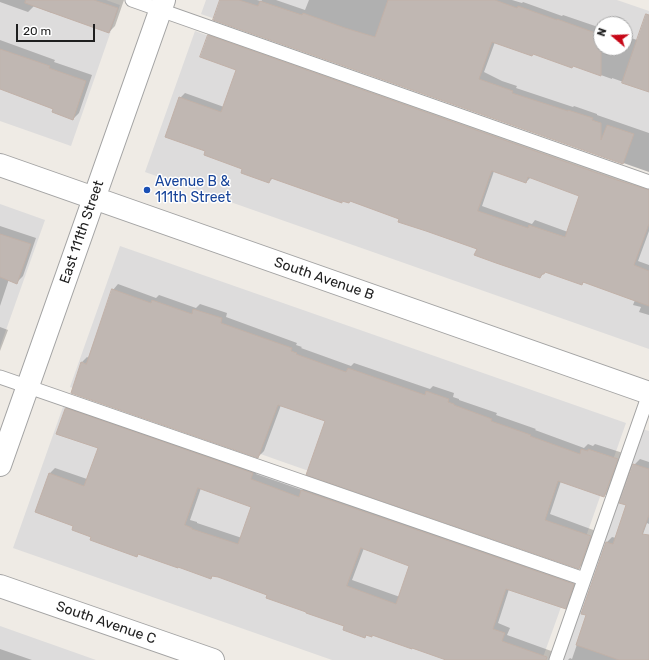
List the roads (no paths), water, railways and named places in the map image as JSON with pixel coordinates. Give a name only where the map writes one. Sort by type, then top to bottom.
[{"type":"street","name":"East 111th Street","points":[[0,465],[163,5]]},
{"type":"street","name":"South Avenue B","points":[[0,164],[649,393]]},
{"type":"street","name":"South Avenue C","points":[[0,586],[213,660]]},
{"type":"lane","points":[[132,0],[163,5],[649,182]]},
{"type":"lane","points":[[0,377],[584,579]]},
{"type":"lane","points":[[556,660],[649,393]]},
{"type":"place","name":"Avenue B & 111th Street","points":[[147,190]]}]
